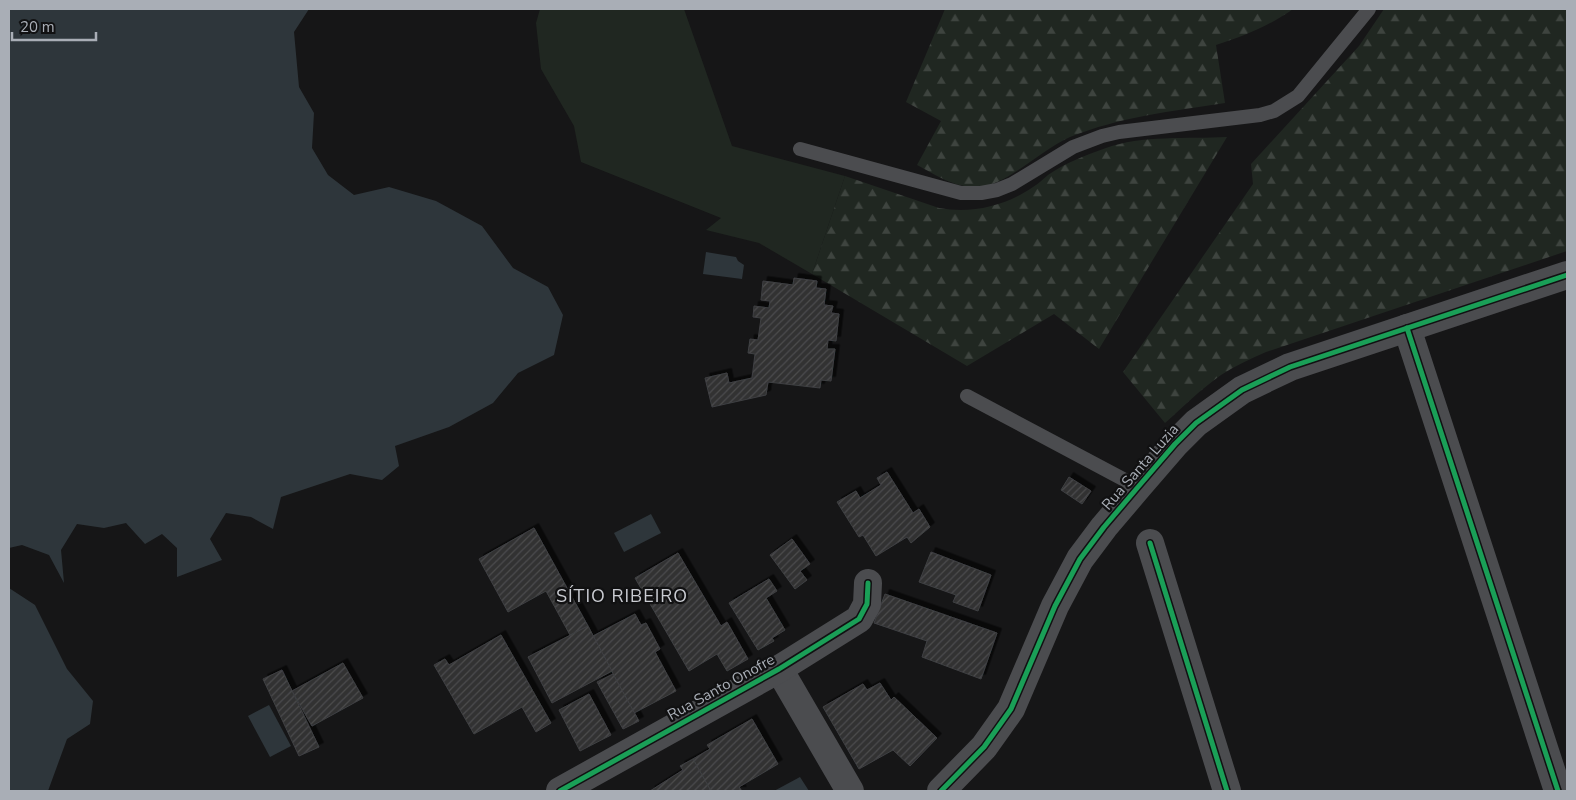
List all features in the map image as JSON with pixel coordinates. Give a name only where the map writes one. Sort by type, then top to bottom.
[{"type":"street","name":"Rua Santa Luzia","points":[[941,791],[974,758],[997,731],[1011,709],[1067,582],[1092,543],[1175,444],[1196,423],[1242,390],[1290,367],[1567,275]]},
{"type":"street","points":[[1408,328],[1558,791]]},
{"type":"street","points":[[1150,542],[1227,791]]},
{"type":"street","name":"Rua Santo Onofre","points":[[560,791],[779,669],[859,619],[867,604],[868,584]]},
{"type":"street","points":[[779,669],[850,791]]},
{"type":"lane","points":[[800,149],[961,193],[981,193],[997,190],[1012,184],[1073,147],[1102,136],[1136,129],[1260,116],[1274,111],[1298,96],[1369,9]]},
{"type":"lane","points":[[967,396],[1138,487]]},
{"type":"green space","points":[[540,9],[684,9],[732,146],[845,176],[812,274],[759,243],[706,230],[721,218],[581,162],[574,126],[541,69],[536,23]]},
{"type":"green space","points":[[945,9],[1293,9],[1275,21],[1256,30],[1216,45],[1225,103],[1146,115],[1089,130],[1059,143],[1000,181],[988,185],[969,187],[953,183],[917,165],[941,121],[906,102]]},
{"type":"green space","points":[[1384,9],[1567,9],[1567,251],[1266,352],[1221,375],[1165,423],[1123,372],[1253,184],[1251,164],[1359,46]]},
{"type":"green space","points":[[1227,137],[1099,349],[1054,314],[967,366],[812,274],[845,176],[939,208],[951,210],[976,209],[1000,204],[1023,194],[1048,175],[1069,163],[1106,148],[1150,139]]},
{"type":"shaded area","points":[[9,9],[309,9],[294,32],[299,87],[314,113],[312,148],[328,175],[354,195],[389,187],[436,201],[482,226],[513,268],[548,287],[563,315],[554,355],[518,373],[493,403],[449,427],[395,446],[399,466],[382,480],[350,474],[281,497],[273,529],[251,517],[226,513],[210,539],[222,560],[177,577],[177,548],[162,534],[145,544],[126,523],[104,528],[77,524],[61,550],[64,583],[49,555],[22,545],[9,548]]},
{"type":"shaded area","points":[[706,252],[736,257],[744,265],[742,279],[703,274]]},
{"type":"shaded area","points":[[651,514],[661,533],[624,552],[614,533]]},
{"type":"shaded area","points":[[9,588],[35,605],[67,669],[93,701],[90,724],[67,739],[48,791],[9,791]]},
{"type":"shaded area","points":[[269,705],[291,746],[270,757],[248,716]]},
{"type":"shaded area","points":[[800,777],[809,791],[774,791]]},
{"type":"building","points":[[794,278],[817,281],[816,288],[826,289],[824,305],[833,306],[831,313],[839,314],[836,341],[828,340],[827,349],[835,349],[831,381],[821,380],[820,388],[768,382],[766,395],[712,407],[705,378],[727,373],[729,383],[752,378],[755,354],[748,353],[750,339],[758,340],[761,318],[753,317],[754,306],[769,308],[770,301],[761,300],[763,281],[793,285]]},
{"type":"building","points":[[887,472],[913,513],[919,509],[930,527],[911,543],[907,537],[876,556],[863,535],[859,537],[837,502],[856,491],[860,498],[881,485],[877,478]]},
{"type":"building","points":[[1069,477],[1091,491],[1082,504],[1061,490]]},
{"type":"building","points":[[534,528],[588,626],[570,635],[546,591],[508,612],[479,559]]},
{"type":"building","points":[[792,539],[810,564],[800,571],[807,580],[795,589],[770,555]]},
{"type":"building","points":[[931,552],[991,575],[978,611],[953,602],[956,595],[919,582]]},
{"type":"building","points":[[678,553],[721,626],[727,622],[748,659],[727,671],[717,654],[689,671],[635,578]]},
{"type":"building","points":[[769,579],[777,591],[766,598],[785,630],[772,638],[774,641],[758,650],[729,603]]},
{"type":"building","points":[[885,594],[997,633],[981,679],[922,657],[927,641],[874,623]]},
{"type":"building","points":[[635,614],[641,625],[646,623],[660,649],[655,652],[676,691],[634,713],[593,636]]},
{"type":"building","points":[[588,626],[612,671],[552,703],[528,657]]},
{"type":"building","points":[[501,635],[551,723],[536,732],[522,707],[474,734],[434,665],[445,659],[449,665]]},
{"type":"building","points":[[343,663],[363,698],[312,726],[292,691]]},
{"type":"building","points":[[282,670],[319,747],[299,756],[263,679]]},
{"type":"building","points":[[613,674],[639,721],[623,729],[597,682]]},
{"type":"building","points":[[880,683],[891,700],[894,697],[937,738],[910,766],[893,750],[859,769],[823,707],[863,684],[867,690]]},
{"type":"building","points":[[589,694],[611,735],[580,751],[559,710]]},
{"type":"building","points":[[752,719],[778,764],[739,787],[742,791],[711,791],[693,759],[710,749],[707,745]]},
{"type":"building","points":[[693,759],[711,791],[650,791],[683,770],[680,766]]},
{"type":"cycle path","points":[[941,791],[984,747],[1011,709],[1055,606],[1080,559],[1138,487],[1196,423],[1242,390],[1290,367],[1567,275]]},
{"type":"cycle path","points":[[1407,328],[1558,791]]},
{"type":"cycle path","points":[[1150,543],[1227,791]]},
{"type":"cycle path","points":[[560,791],[779,669],[859,619],[867,604],[868,583]]},
{"type":"district","name":"SÍTIO RIBEIRO","points":[[622,596]]}]
